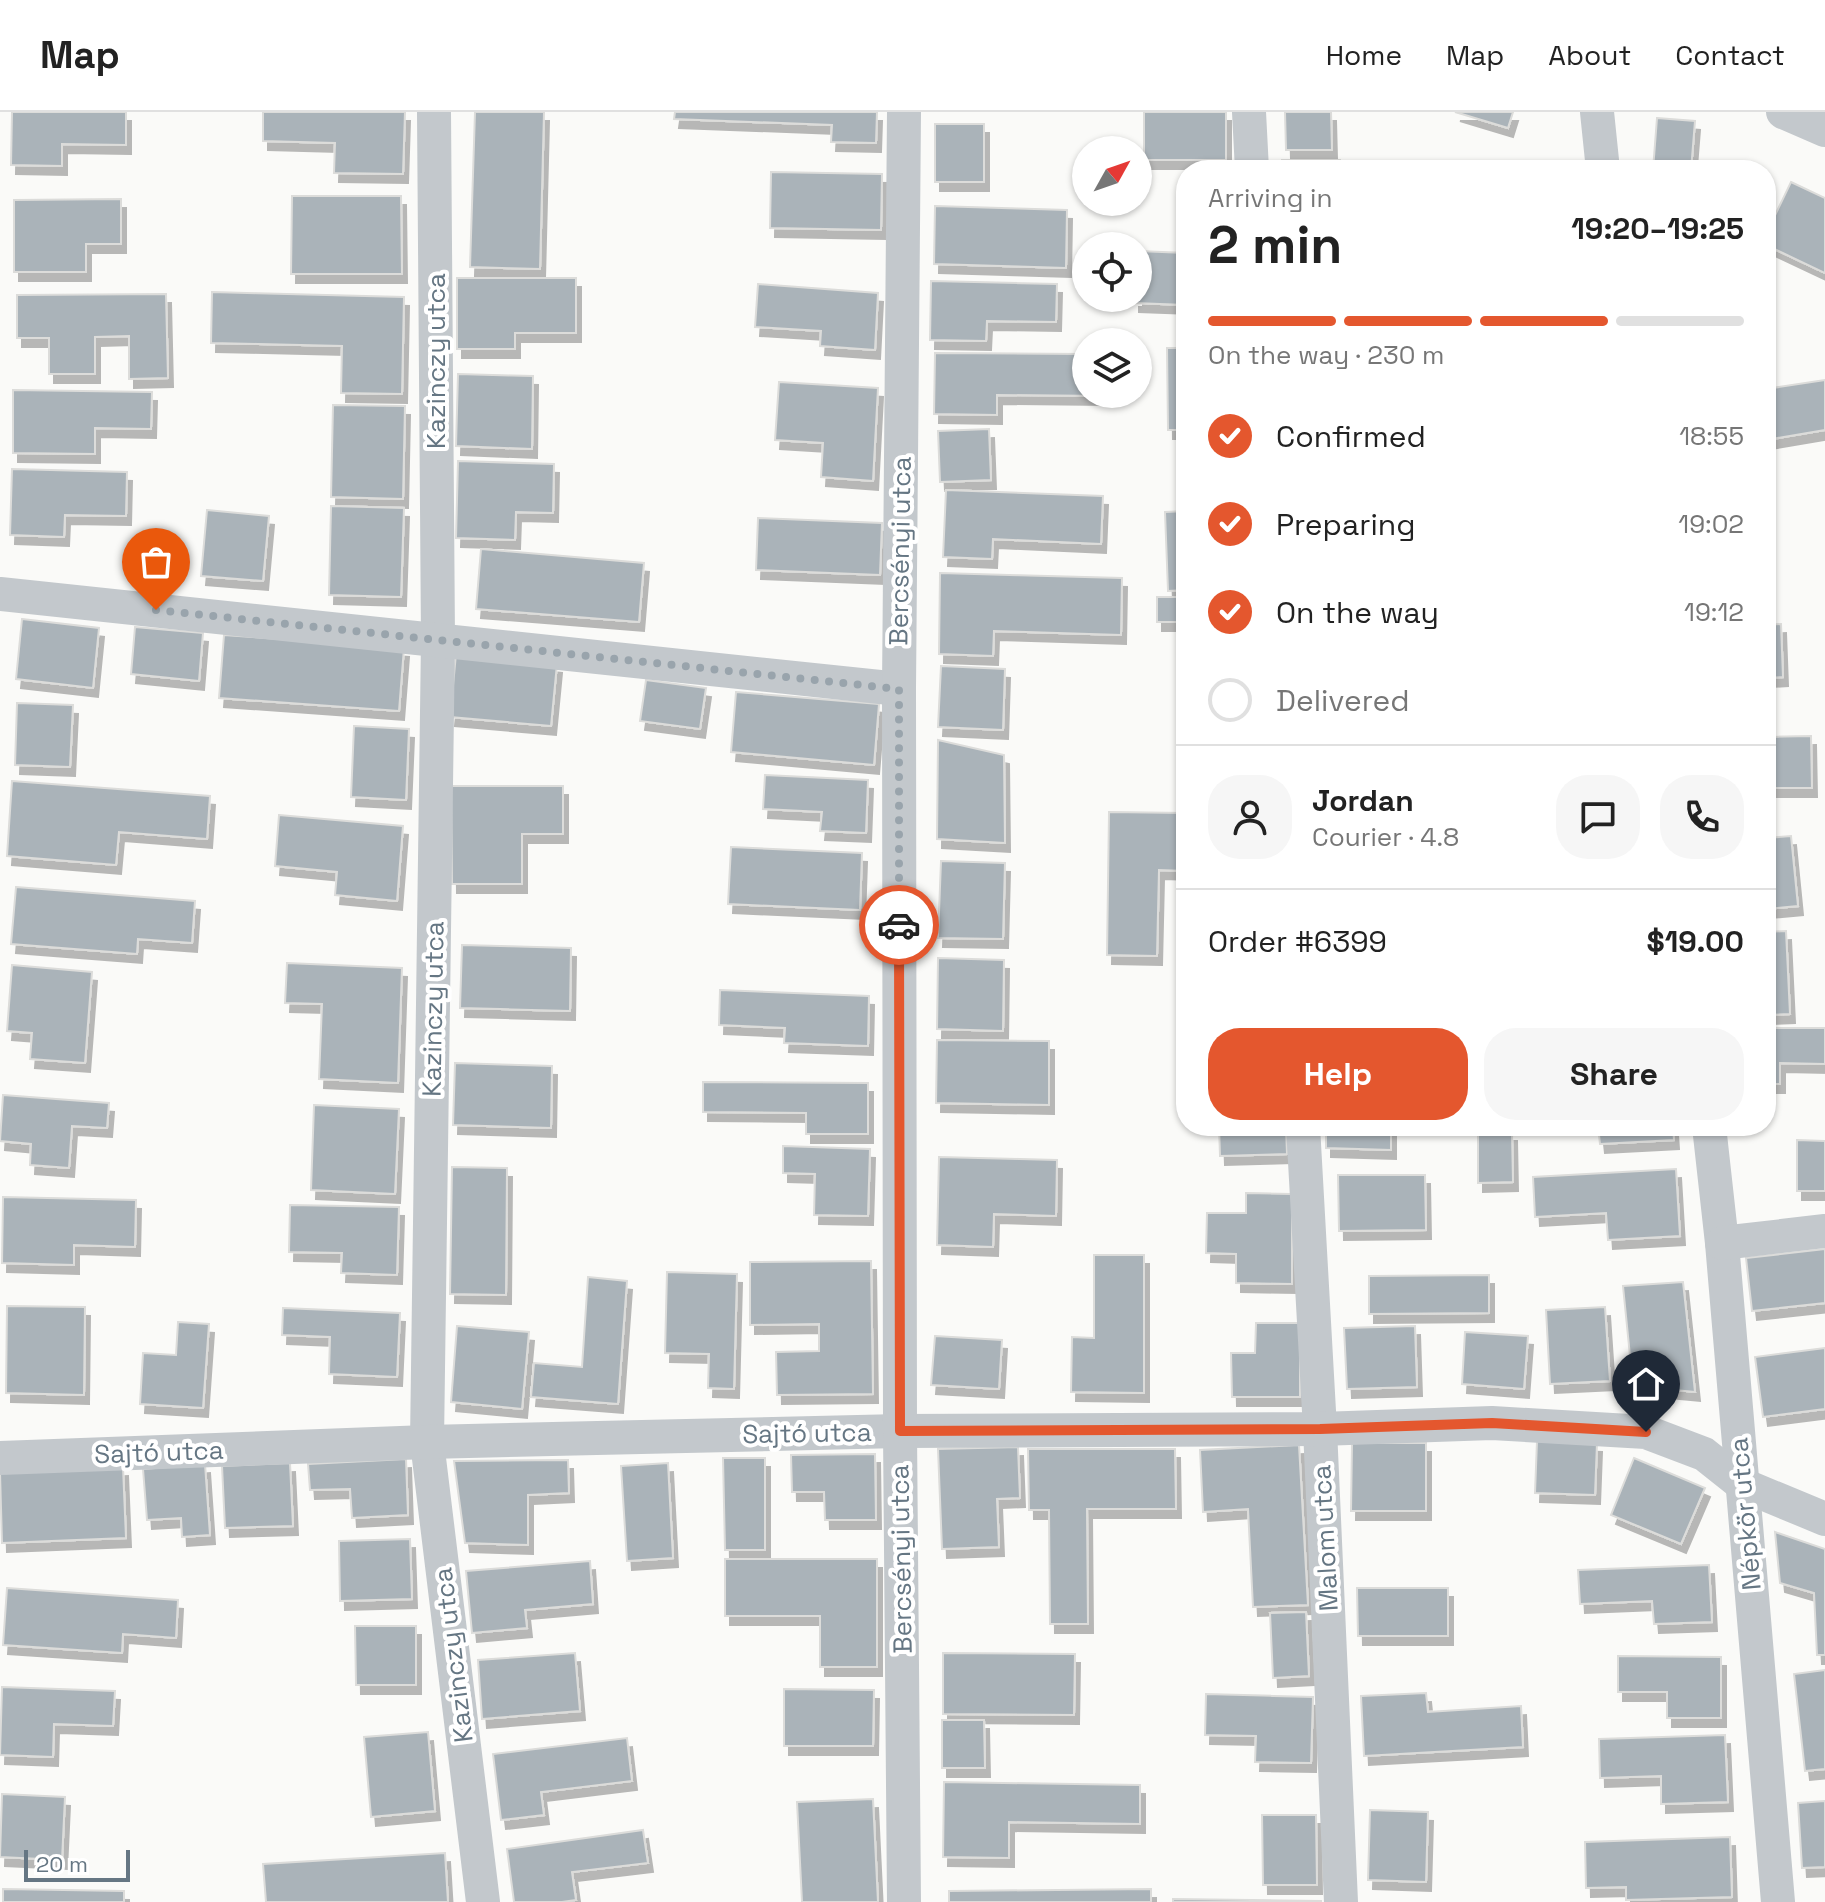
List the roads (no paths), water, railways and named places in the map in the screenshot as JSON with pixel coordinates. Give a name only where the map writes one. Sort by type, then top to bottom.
[{"type":"street","name":"Kazinczy utca","points":[[434,112],[438,639],[427,1442],[483,1902]]},
{"type":"street","name":"Bercsényi utca","points":[[904,112],[899,689],[904,1902]]},
{"type":"street","points":[[1249,112],[1251,160]]},
{"type":"street","points":[[1597,112],[1602,160]]},
{"type":"street","points":[[1783,112],[1825,130]]},
{"type":"street","points":[[0,594],[899,689]]},
{"type":"street","name":"Malom utca","points":[[1304,1136],[1341,1902]]},
{"type":"street","name":"Népkör utca","points":[[1710,1136],[1778,1902]]},
{"type":"street","points":[[1722,1243],[1825,1231]]},
{"type":"street","name":"Sajtó utca","points":[[0,1458],[427,1442],[900,1431],[1320,1429],[1492,1423],[1646,1432],[1704,1454],[1743,1485],[1825,1519]]}]
